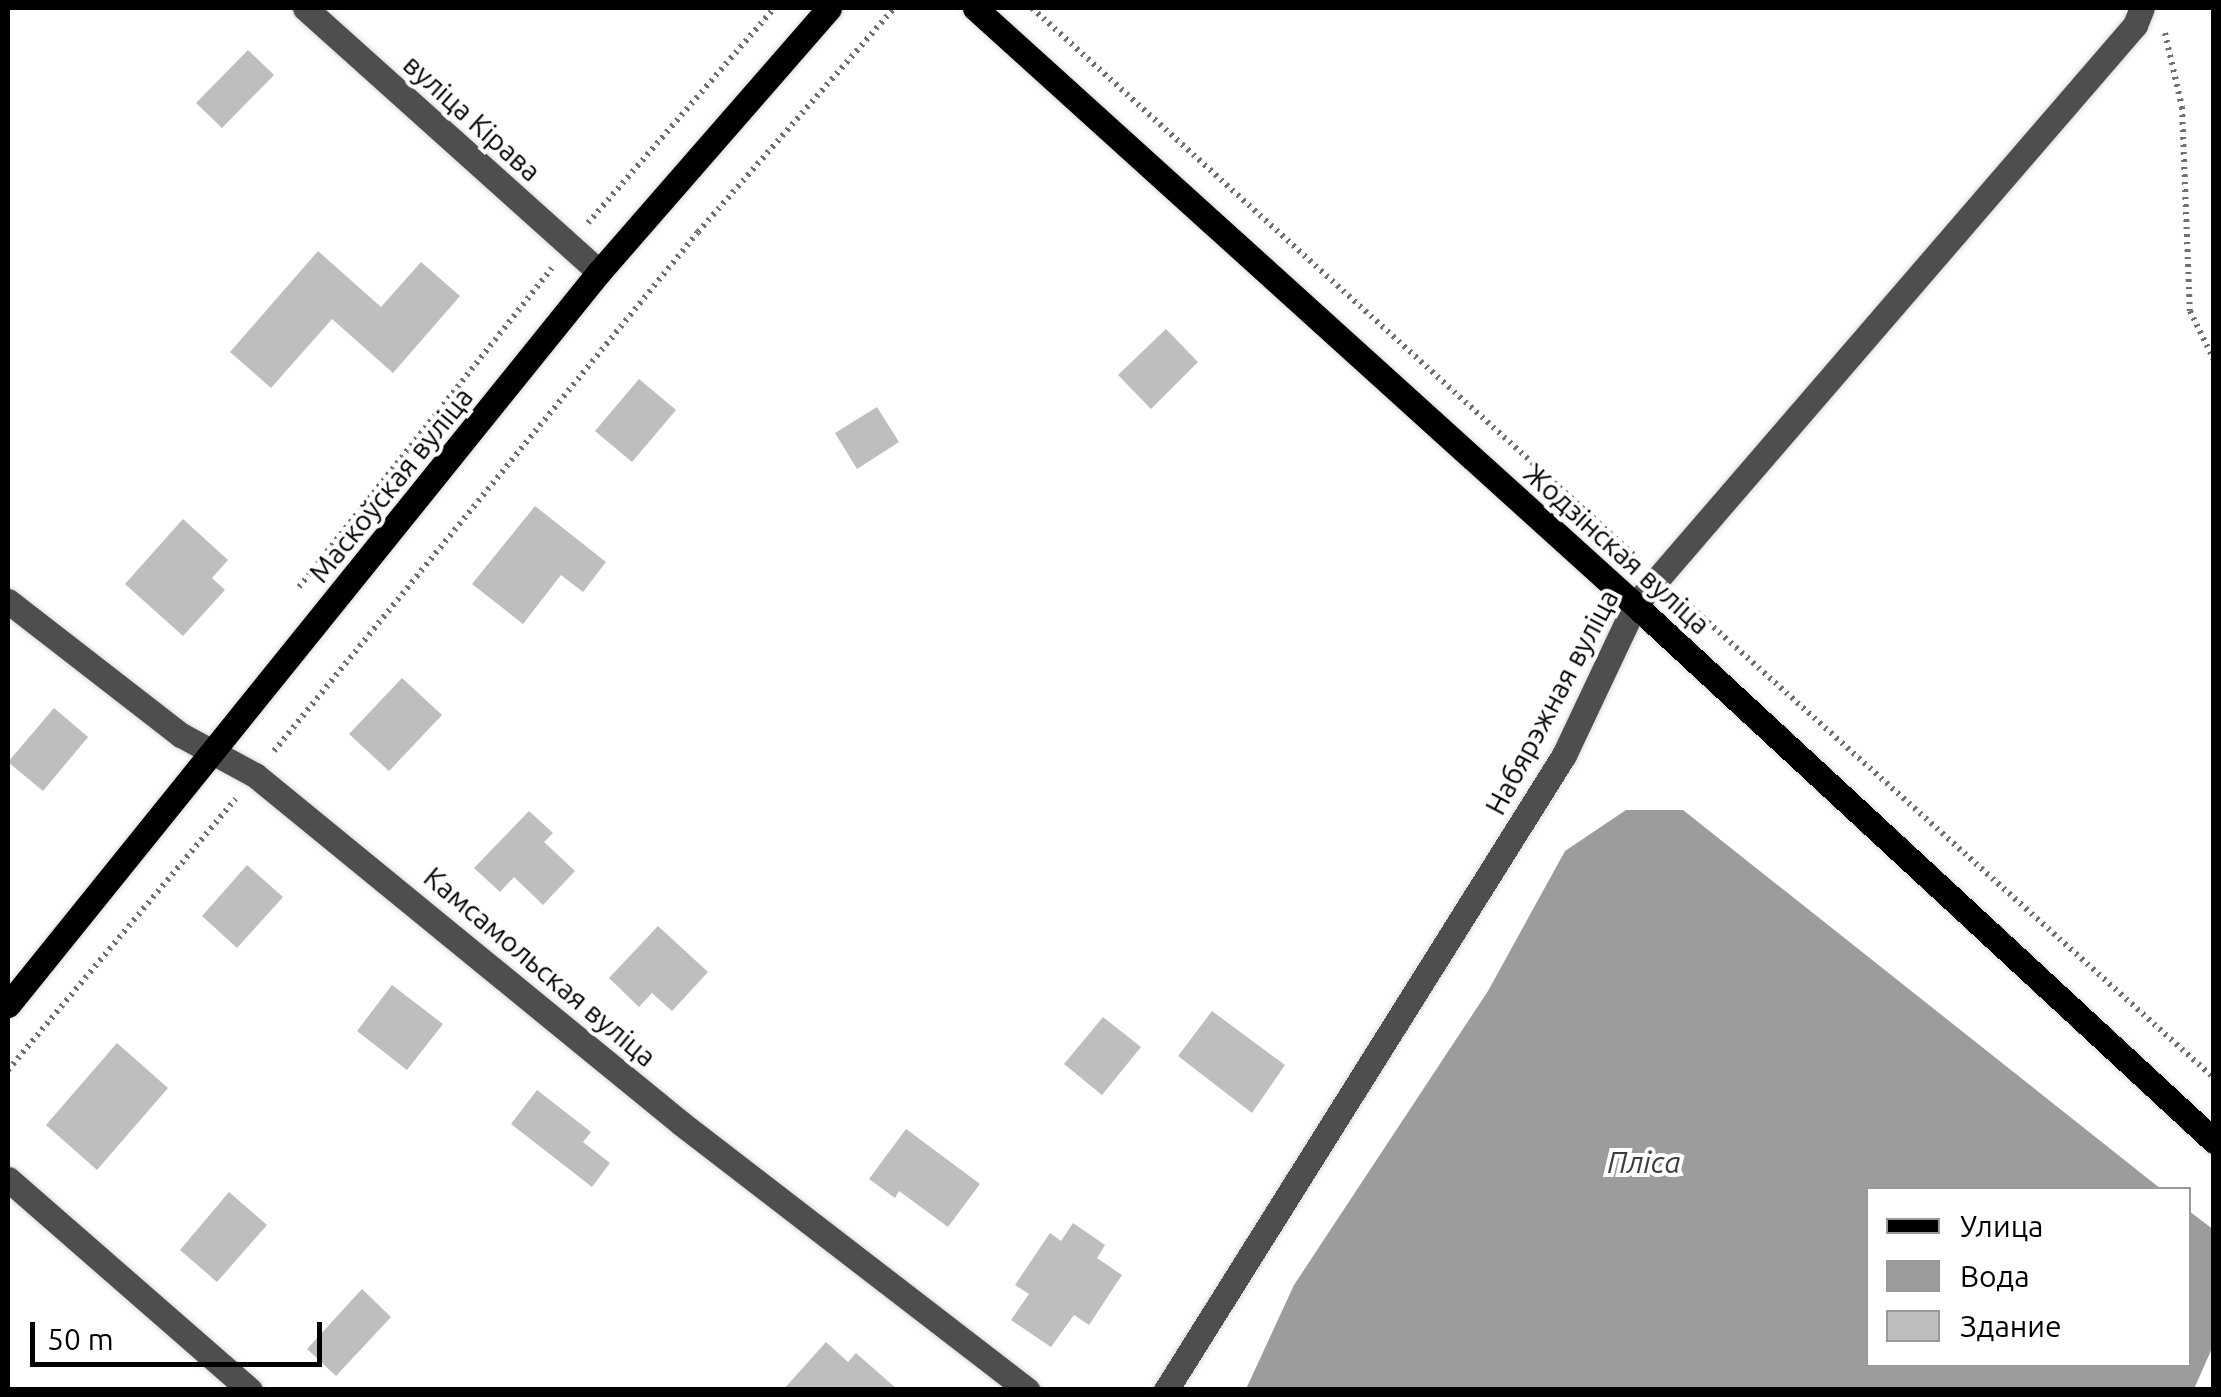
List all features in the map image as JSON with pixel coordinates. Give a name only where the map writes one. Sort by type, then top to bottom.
[{"type":"main road","name":"Маскоўская вуліца","points":[[8,1005],[214,755],[599,272],[828,8]]},
{"type":"main road","name":"Жодзінская вуліца","points":[[975,8],[1635,604],[2204,1132]]},
{"type":"street","name":"вуліца Кірава","points":[[306,8],[599,272]]},
{"type":"street","name":"Набярэжная вуліца","points":[[1166,1390],[1564,755],[1635,604],[2135,24],[2142,8]]},
{"type":"street","name":"Камсамольская вуліца","points":[[8,601],[181,736],[255,775],[682,1124],[1028,1390]]},
{"type":"street","points":[[8,1179],[250,1390]]},
{"type":"path","points":[[8,1070],[255,775],[698,232],[894,8]]},
{"type":"path","points":[[1032,8],[2212,1073]]},
{"type":"path","points":[[2164,24],[2182,107],[2190,311],[2214,360]]},
{"type":"water","name":"Пліса","points":[[1626,810],[1683,810],[2158,1187],[1866,1187],[1866,1367],[2191,1367],[2191,1213],[2214,1230],[2213,1346],[2194,1389],[1246,1389],[1294,1285],[1488,991],[1565,851]]},
{"type":"building","points":[[248,50],[274,75],[222,128],[196,103]]},
{"type":"building","points":[[318,251],[381,307],[421,262],[460,296],[393,373],[332,319],[271,388],[230,352]]},
{"type":"building","points":[[1166,329],[1198,362],[1151,409],[1118,375]]},
{"type":"building","points":[[639,379],[676,410],[632,462],[595,431]]},
{"type":"building","points":[[877,407],[899,442],[857,469],[835,433]]},
{"type":"building","points":[[535,506],[606,562],[583,592],[561,575],[523,624],[472,584]]},
{"type":"building","points":[[183,519],[228,560],[212,578],[225,590],[183,636],[125,584]]},
{"type":"building","points":[[402,678],[442,715],[389,771],[349,734]]},
{"type":"building","points":[[54,708],[88,737],[43,791],[8,762]]},
{"type":"building","points":[[529,811],[553,833],[544,842],[575,871],[543,905],[514,877],[500,892],[474,868]]},
{"type":"building","points":[[247,865],[283,897],[237,948],[202,916]]},
{"type":"building","points":[[658,926],[708,972],[672,1011],[652,993],[639,1007],[609,978]]},
{"type":"building","points":[[392,985],[443,1024],[407,1070],[357,1031]]},
{"type":"building","points":[[1212,1011],[1285,1065],[1252,1113],[1178,1056]]},
{"type":"building","points":[[1103,1017],[1141,1047],[1102,1095],[1064,1064]]},
{"type":"building","points":[[117,1043],[168,1088],[97,1170],[46,1125]]},
{"type":"building","points":[[537,1090],[591,1132],[583,1142],[610,1163],[592,1187],[511,1124]]},
{"type":"building","points":[[906,1129],[980,1184],[948,1227],[899,1191],[895,1198],[869,1179]]},
{"type":"building","points":[[229,1192],[267,1225],[217,1282],[180,1250]]},
{"type":"building","points":[[1073,1223],[1105,1245],[1097,1258],[1122,1275],[1089,1325],[1074,1315],[1051,1347],[1011,1320],[1029,1294],[1015,1285],[1050,1233],[1061,1241]]},
{"type":"building","points":[[362,1289],[391,1317],[336,1376],[307,1349]]},
{"type":"building","points":[[826,1342],[848,1362],[856,1353],[898,1390],[783,1390]]}]
